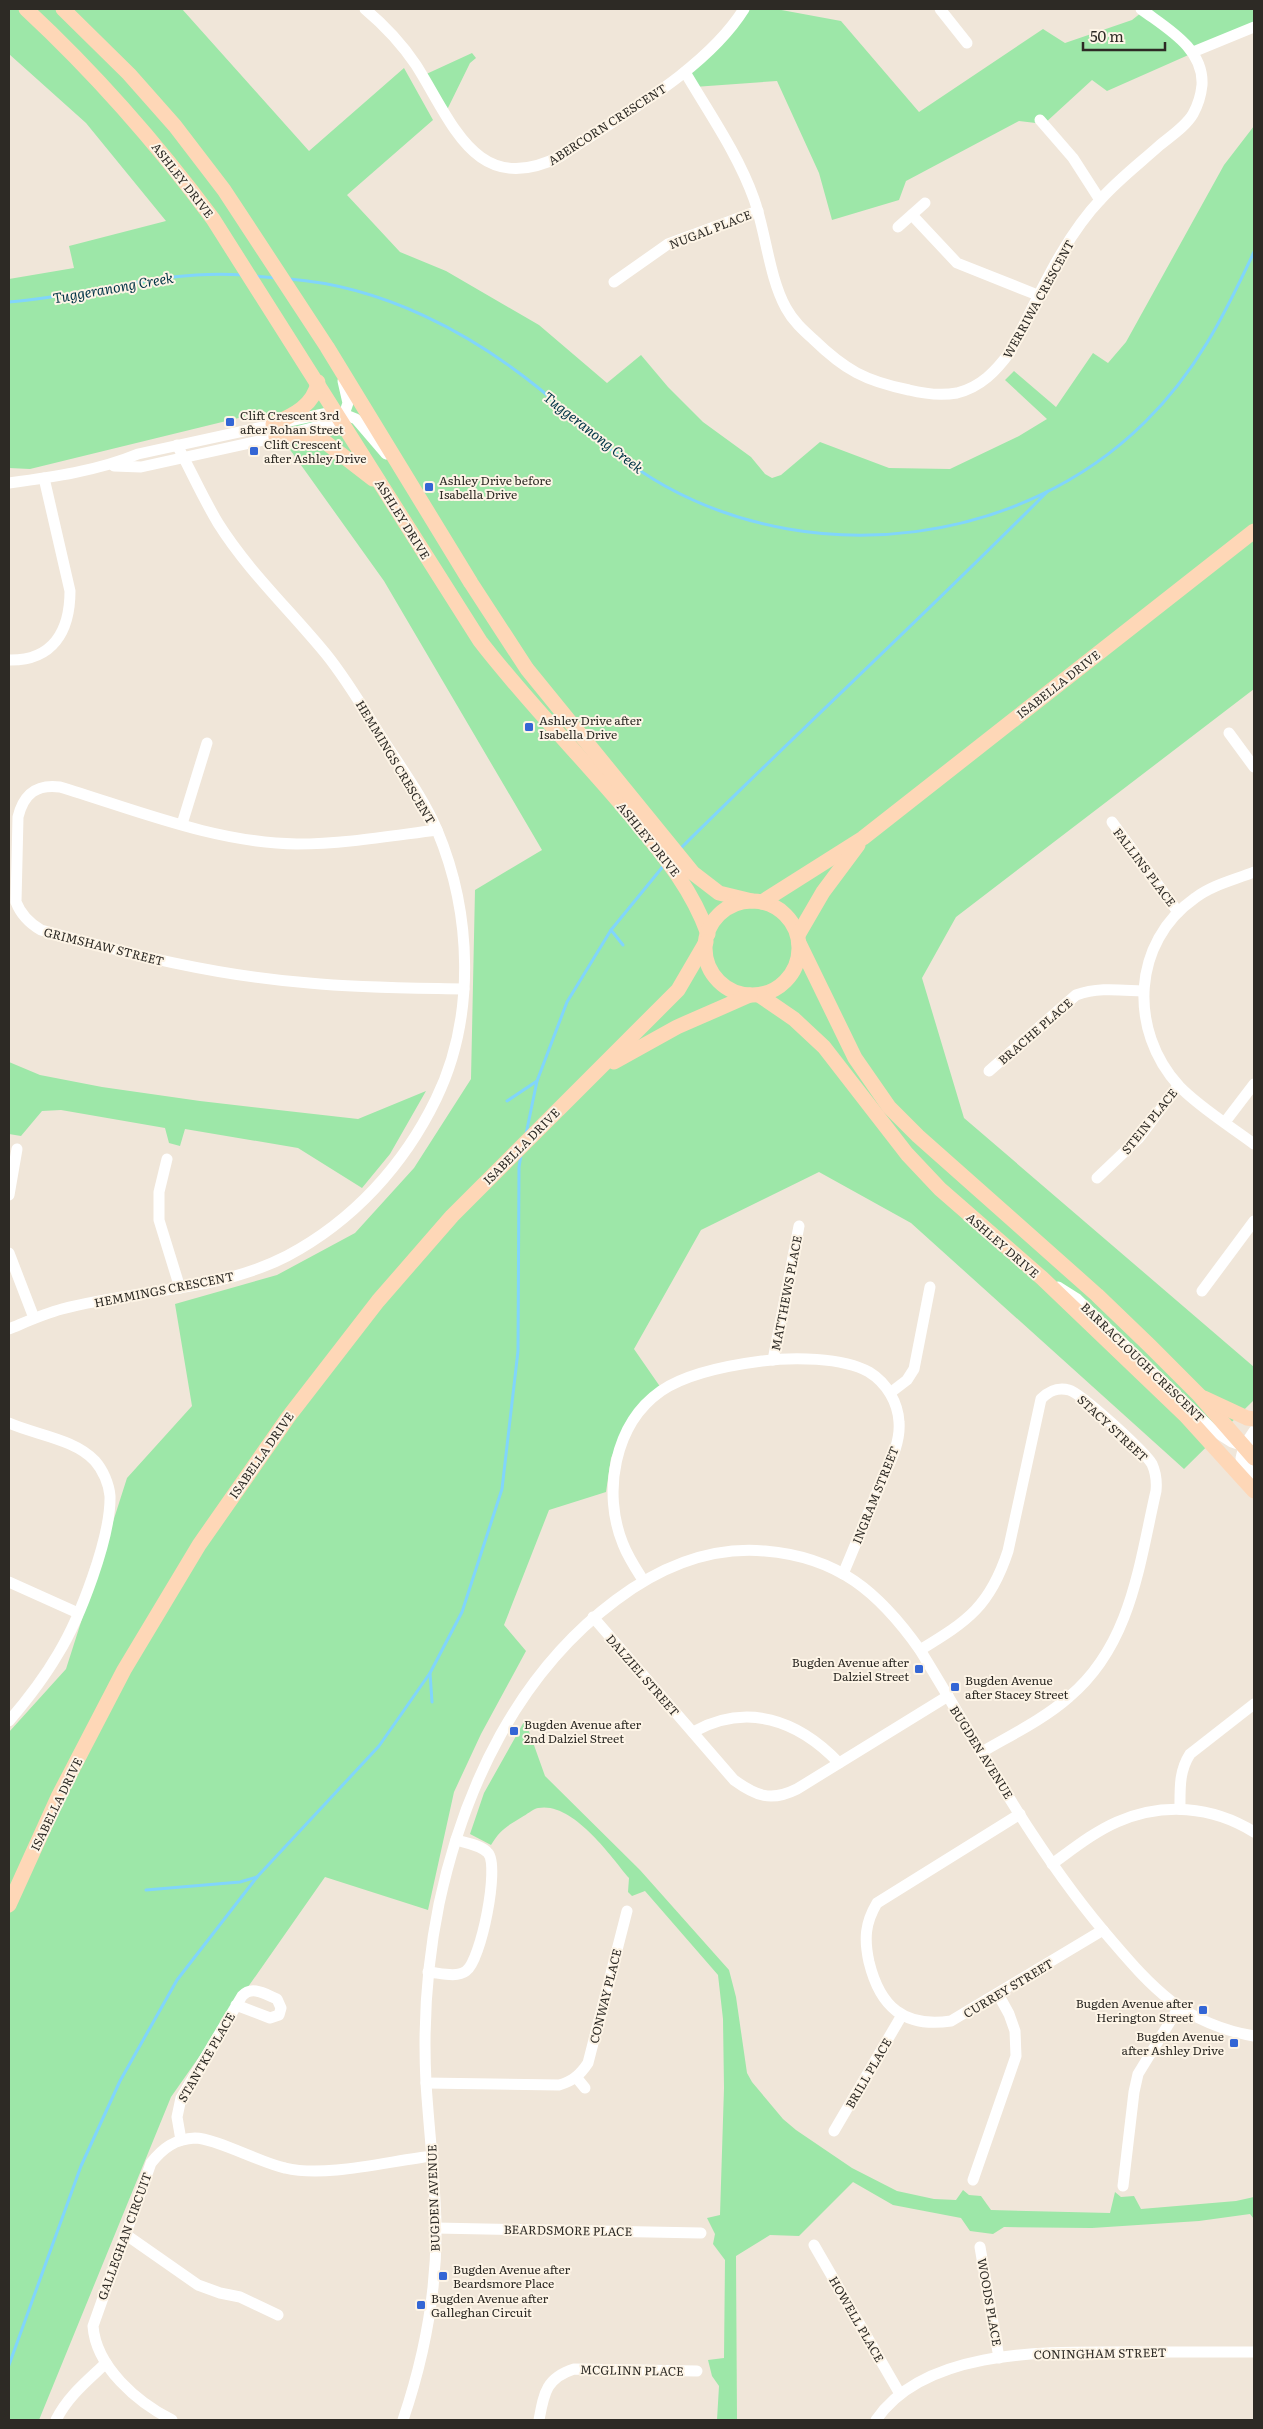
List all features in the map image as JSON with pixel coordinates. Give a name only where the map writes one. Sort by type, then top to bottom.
[{"type":"main road","name":"ASHLEY DRIVE","points":[[26,9],[73,52],[123,105],[170,161],[228,242],[341,415],[382,486],[480,641],[506,674],[649,827]]},
{"type":"main road","name":"ASHLEY DRIVE","points":[[63,9],[129,74],[175,126],[224,190],[338,363],[471,583],[527,669],[688,877],[707,938]]},
{"type":"main road","points":[[275,431],[310,402],[316,392],[318,382]]},
{"type":"main road","points":[[275,431],[312,435],[320,438],[382,486]]},
{"type":"main road","name":"ISABELLA DRIVE","points":[[757,901],[863,838],[1254,531]]},
{"type":"main road","name":"ISABELLA DRIVE","points":[[798,938],[823,892],[863,838]]},
{"type":"main road","name":"ASHLEY DRIVE","points":[[688,877],[719,893],[757,901]]},
{"type":"main road","points":[[757,901],[774,906],[785,914],[798,938],[798,957],[791,975],[776,988],[754,995],[735,992],[717,979],[707,961],[707,938],[715,919],[722,912],[742,902],[757,901]]},
{"type":"main road","name":"ISABELLA DRIVE","points":[[9,1905],[58,1797],[124,1670],[199,1545],[288,1416],[343,1344],[414,1258],[491,1175],[602,1068],[678,990],[707,938]]},
{"type":"main road","name":"ASHLEY DRIVE","points":[[798,938],[855,1058],[889,1107],[918,1136],[1097,1295],[1249,1443],[1254,1458]]},
{"type":"main road","name":"ASHLEY DRIVE","points":[[754,995],[794,1020],[824,1046],[907,1154],[940,1189],[1042,1278],[1186,1415],[1254,1491]]},
{"type":"main road","name":"ISABELLA DRIVE","points":[[602,1068],[677,1027],[754,995]]},
{"type":"main road","points":[[1198,1395],[1247,1418],[1254,1419]]},
{"type":"street","name":"ABERCORN CRESCENT","points":[[365,9],[395,38],[415,64],[461,140],[482,159],[508,168],[526,169],[544,165],[561,156],[685,72],[708,53],[729,31],[744,9]]},
{"type":"street","points":[[940,9],[967,43]]},
{"type":"street","name":"WERRIWA CRESCENT","points":[[685,72],[740,167],[758,211],[779,290],[786,308],[796,324],[849,370],[880,384],[939,395],[958,392],[976,385],[999,368],[1010,352],[1069,242],[1100,200],[1193,115],[1200,100],[1202,84],[1200,67],[1193,52],[1179,37],[1141,9]]},
{"type":"street","points":[[1193,52],[1254,27]]},
{"type":"street","points":[[1040,120],[1073,158],[1100,200]]},
{"type":"street","points":[[898,227],[925,203]]},
{"type":"street","name":"NUGAL PLACE","points":[[614,282],[668,244],[758,211]]},
{"type":"street","points":[[912,215],[957,263],[1040,296]]},
{"type":"street","points":[[338,363],[347,395],[341,415]]},
{"type":"street","points":[[9,483],[110,466],[140,467],[184,458],[275,431],[341,415],[356,419],[414,488]]},
{"type":"street","points":[[110,466],[138,454],[177,445],[275,431]]},
{"type":"street","name":"HEMMINGS CRESCENT","points":[[9,1329],[34,1318],[89,1303],[180,1288],[248,1273],[300,1249],[332,1228],[362,1203],[405,1153],[415,1138],[439,1093],[448,1070],[460,1025],[464,989],[464,949],[460,910],[453,880],[437,830],[415,789],[350,686],[328,657],[240,553],[218,523],[177,445]]},
{"type":"street","points":[[9,660],[35,657],[54,644],[63,632],[70,608],[70,591],[44,478]]},
{"type":"street","points":[[1229,733],[1254,767]]},
{"type":"street","points":[[182,824],[207,743]]},
{"type":"street","name":"GRIMSHAW STREET","points":[[437,830],[338,843],[295,844],[229,836],[182,824],[60,786],[42,786],[32,791],[21,805],[18,817],[15,891],[20,912],[31,925],[41,930],[136,955],[204,970],[307,983],[375,988],[464,989]]},
{"type":"street","name":"FALLINS PLACE","points":[[1112,822],[1178,912]]},
{"type":"street","points":[[1254,872],[1214,887],[1195,898],[1178,912],[1158,937],[1152,950],[1142,991],[1149,1034],[1160,1058],[1178,1086],[1254,1144]]},
{"type":"street","name":"BRACHE PLACE","points":[[990,1071],[1076,995],[1091,990],[1106,989],[1142,991]]},
{"type":"street","points":[[1225,1122],[1254,1084]]},
{"type":"street","name":"STEIN PLACE","points":[[1097,1178],[1139,1138],[1178,1086]]},
{"type":"street","points":[[9,1195],[17,1149]]},
{"type":"street","points":[[167,1158],[159,1192],[159,1220],[180,1288]]},
{"type":"street","points":[[1202,1291],[1254,1221]]},
{"type":"street","name":"MATTHEWS PLACE","points":[[773,1360],[799,1226]]},
{"type":"street","points":[[9,1253],[34,1318]]},
{"type":"street","name":"BARRACLOUGH CRESCENT","points":[[1042,1278],[1077,1299],[1213,1430],[1232,1442],[1249,1443]]},
{"type":"street","points":[[890,1393],[907,1380],[914,1369],[930,1287]]},
{"type":"street","name":"INGRAM STREET","points":[[643,1580],[623,1546],[613,1508],[617,1457],[625,1434],[637,1414],[649,1401],[670,1386],[707,1372],[740,1364],[773,1360],[819,1360],[856,1366],[875,1376],[890,1393],[896,1407],[899,1436],[843,1574]]},
{"type":"street","name":"STACY STREET","points":[[920,1650],[960,1626],[990,1594],[1008,1551],[1041,1399],[1051,1390],[1060,1388],[1078,1394],[1144,1455],[1152,1464],[1156,1475],[1156,1490],[1131,1601],[1121,1629],[1107,1655],[1089,1678],[1054,1708],[982,1752]]},
{"type":"street","points":[[9,1423],[84,1452],[99,1468],[109,1488],[109,1509],[100,1552],[78,1614],[50,1667],[36,1688],[9,1721]]},
{"type":"street","points":[[1254,1431],[1241,1458],[1254,1477]]},
{"type":"street","name":"BUGDEN AVENUE","points":[[403,2420],[425,2342],[433,2286],[436,2228],[426,2083],[425,2027],[428,1972],[439,1905],[456,1840],[488,1759],[514,1711],[537,1677],[563,1646],[593,1617],[643,1580],[688,1559],[726,1551],[751,1550],[804,1557],[843,1574],[878,1598],[898,1619],[920,1650],[1052,1864],[1102,1930],[1143,1977],[1179,2007],[1215,2026],[1254,2036]]},
{"type":"street","points":[[9,1582],[78,1614]]},
{"type":"street","name":"DALZIEL STREET","points":[[593,1617],[734,1780],[748,1790],[762,1796],[784,1795],[948,1696]]},
{"type":"street","points":[[1180,1808],[1180,1779],[1183,1765],[1190,1754],[1254,1704]]},
{"type":"street","points":[[693,1732],[709,1723],[727,1718],[746,1716],[766,1718],[786,1724],[805,1734],[823,1747],[839,1763]]},
{"type":"street","points":[[1052,1864],[1117,1822],[1141,1813],[1180,1808],[1195,1810],[1226,1817],[1254,1832]]},
{"type":"street","name":"CURREY STREET","points":[[1020,1814],[888,1894],[877,1903],[869,1916],[866,1931],[866,1947],[872,1975],[877,1988],[886,2001],[902,2014],[927,2023],[952,2021],[1102,1930]]},
{"type":"street","points":[[428,1972],[454,1975],[468,1971],[474,1962],[484,1930],[491,1880],[491,1858],[481,1848],[456,1840]]},
{"type":"street","name":"CONWAY PLACE","points":[[576,2077],[588,2063],[627,1911]]},
{"type":"street","points":[[972,2180],[1016,2056],[1015,2031],[1009,2014],[998,1994]]},
{"type":"street","name":"STANTKE PLACE","points":[[181,2140],[177,2117],[181,2098],[236,2005]]},
{"type":"street","points":[[1123,2186],[1134,2092],[1138,2074],[1179,2007]]},
{"type":"street","name":"BRILL PLACE","points":[[834,2130],[902,2014]]},
{"type":"street","points":[[426,2083],[553,2085],[571,2081],[576,2077],[585,2088]]},
{"type":"street","name":"GALLEGHAN CIRCUIT","points":[[172,2420],[146,2405],[106,2364],[94,2339],[93,2326],[151,2163],[161,2151],[181,2140],[204,2139],[286,2169],[309,2171],[432,2156]]},
{"type":"street","name":"BEARDSMORE PLACE","points":[[436,2228],[701,2233]]},
{"type":"street","points":[[125,2234],[198,2285],[240,2298],[278,2315]]},
{"type":"street","name":"HOWELL PLACE","points":[[814,2245],[900,2394]]},
{"type":"street","name":"WOODS PLACE","points":[[980,2247],[1000,2358]]},
{"type":"street","name":"CONINGHAM STREET","points":[[876,2420],[883,2410],[900,2394],[919,2381],[940,2372],[1000,2358],[1057,2352],[1254,2352]]},
{"type":"street","points":[[56,2420],[64,2405],[76,2391],[106,2364]]},
{"type":"street","name":"MCGLINN PLACE","points":[[539,2420],[545,2392],[552,2381],[562,2373],[574,2369],[697,2370]]},
{"type":"green space","points":[[9,9],[182,9],[309,151],[404,68],[433,120],[347,195],[400,252],[446,271],[539,325],[607,383],[641,355],[668,387],[703,422],[751,457],[765,474],[772,478],[781,475],[820,442],[889,468],[950,469],[1019,436],[1047,419],[1005,380],[1014,371],[1056,407],[1093,353],[1108,363],[1126,342],[1224,165],[1254,126],[1254,689],[956,917],[922,978],[964,1118],[1254,1367],[1254,1400],[1184,1469],[911,1223],[819,1172],[701,1230],[634,1349],[661,1388],[622,1433],[611,1458],[606,1492],[549,1510],[504,1625],[526,1651],[481,1734],[454,1792],[428,1910],[325,1877],[171,2097],[39,2420],[9,2420],[9,1732],[66,1669],[127,1478],[192,1406],[175,1304],[277,1275],[355,1233],[414,1168],[471,1079],[475,890],[542,850],[384,581],[263,412],[30,469],[9,468],[9,279],[74,268],[69,246],[166,221],[86,123],[9,54]]},
{"type":"green space","points":[[743,9],[776,9],[841,21],[919,112],[1043,29],[1065,43],[1132,20],[1146,9],[1254,9],[1254,26],[1107,91],[1092,80],[1044,124],[1019,121],[906,181],[899,200],[832,220],[819,173],[777,81],[694,87],[685,72]]},
{"type":"green space","points":[[472,53],[476,58],[470,63],[445,114],[422,76]]},
{"type":"green space","points":[[9,1062],[40,1075],[102,1087],[200,1101],[358,1119],[426,1091],[390,1154],[362,1188],[298,1148],[185,1129],[180,1146],[169,1143],[165,1128],[61,1110],[42,1111],[21,1136],[9,1134]]},
{"type":"green space","points":[[525,1720],[545,1776],[640,1870],[729,1970],[736,1997],[747,2073],[752,2082],[783,2119],[796,2130],[852,2168],[897,2191],[934,2199],[956,2200],[963,2190],[969,2195],[981,2196],[991,2210],[1110,2213],[1115,2192],[1121,2197],[1134,2196],[1141,2209],[1236,2201],[1254,2197],[1254,2219],[1250,2214],[1199,2221],[1092,2228],[1004,2227],[993,2234],[970,2231],[961,2218],[893,2205],[853,2182],[799,2236],[770,2235],[736,2256],[737,2420],[717,2420],[719,2386],[712,2376],[708,2360],[724,2358],[725,2260],[713,2244],[715,2234],[707,2218],[720,2215],[724,2088],[723,2019],[718,1975],[645,1891],[632,1896],[628,1892],[629,1878],[612,1856],[577,1821],[564,1813],[551,1808],[538,1808],[504,1829],[491,1845],[470,1834],[484,1793]]},
{"type":"waterway","name":"Tuggeranong Creek","points":[[289,279],[324,283],[358,291],[423,315],[455,331],[514,369],[631,465],[665,486],[724,512],[787,529],[851,535],[916,532],[979,518],[1039,496],[1095,464],[1145,422],[1179,383],[1220,321],[1254,252]]},
{"type":"waterway","name":"Tuggeranong Creek","points":[[9,302],[38,299],[155,279],[213,274],[243,275]]},
{"type":"waterway","name":"Tuggeranong Creek","points":[[254,276],[276,278]]},
{"type":"waterway","points":[[680,849],[1047,492]]},
{"type":"waterway","points":[[526,1134],[537,1081],[567,1002],[611,930],[665,864]]},
{"type":"waterway","points":[[611,930],[623,945]]},
{"type":"waterway","points":[[507,1101],[537,1081]]},
{"type":"waterway","points":[[9,2365],[81,2166],[120,2081],[177,1980],[257,1877],[379,1746],[430,1673],[462,1612],[502,1489],[518,1351],[519,1167],[521,1155]]},
{"type":"waterway","points":[[430,1673],[432,1702]]},
{"type":"waterway","points":[[146,1890],[240,1882],[257,1877]]},
{"type":"place","name":"Clift Crescent 3rd after Rohan Street","points":[[230,422]]},
{"type":"place","name":"Clift Crescent after Ashley Drive","points":[[254,451]]},
{"type":"place","name":"Ashley Drive before Isabella Drive","points":[[429,487]]},
{"type":"place","name":"Ashley Drive after Isabella Drive","points":[[529,727]]},
{"type":"place","name":"Bugden Avenue after Dalziel Street","points":[[919,1669]]},
{"type":"place","name":"Bugden Avenue after Stacey Street","points":[[955,1687]]},
{"type":"place","name":"Bugden Avenue after 2nd Dalziel Street","points":[[514,1731]]},
{"type":"place","name":"Bugden Avenue after Herington Street","points":[[1203,2010]]},
{"type":"place","name":"Bugden Avenue after Ashley Drive","points":[[1234,2043]]},
{"type":"place","name":"Bugden Avenue after Beardsmore Place","points":[[443,2276]]},
{"type":"place","name":"Bugden Avenue after Galleghan Circuit","points":[[421,2305]]}]
